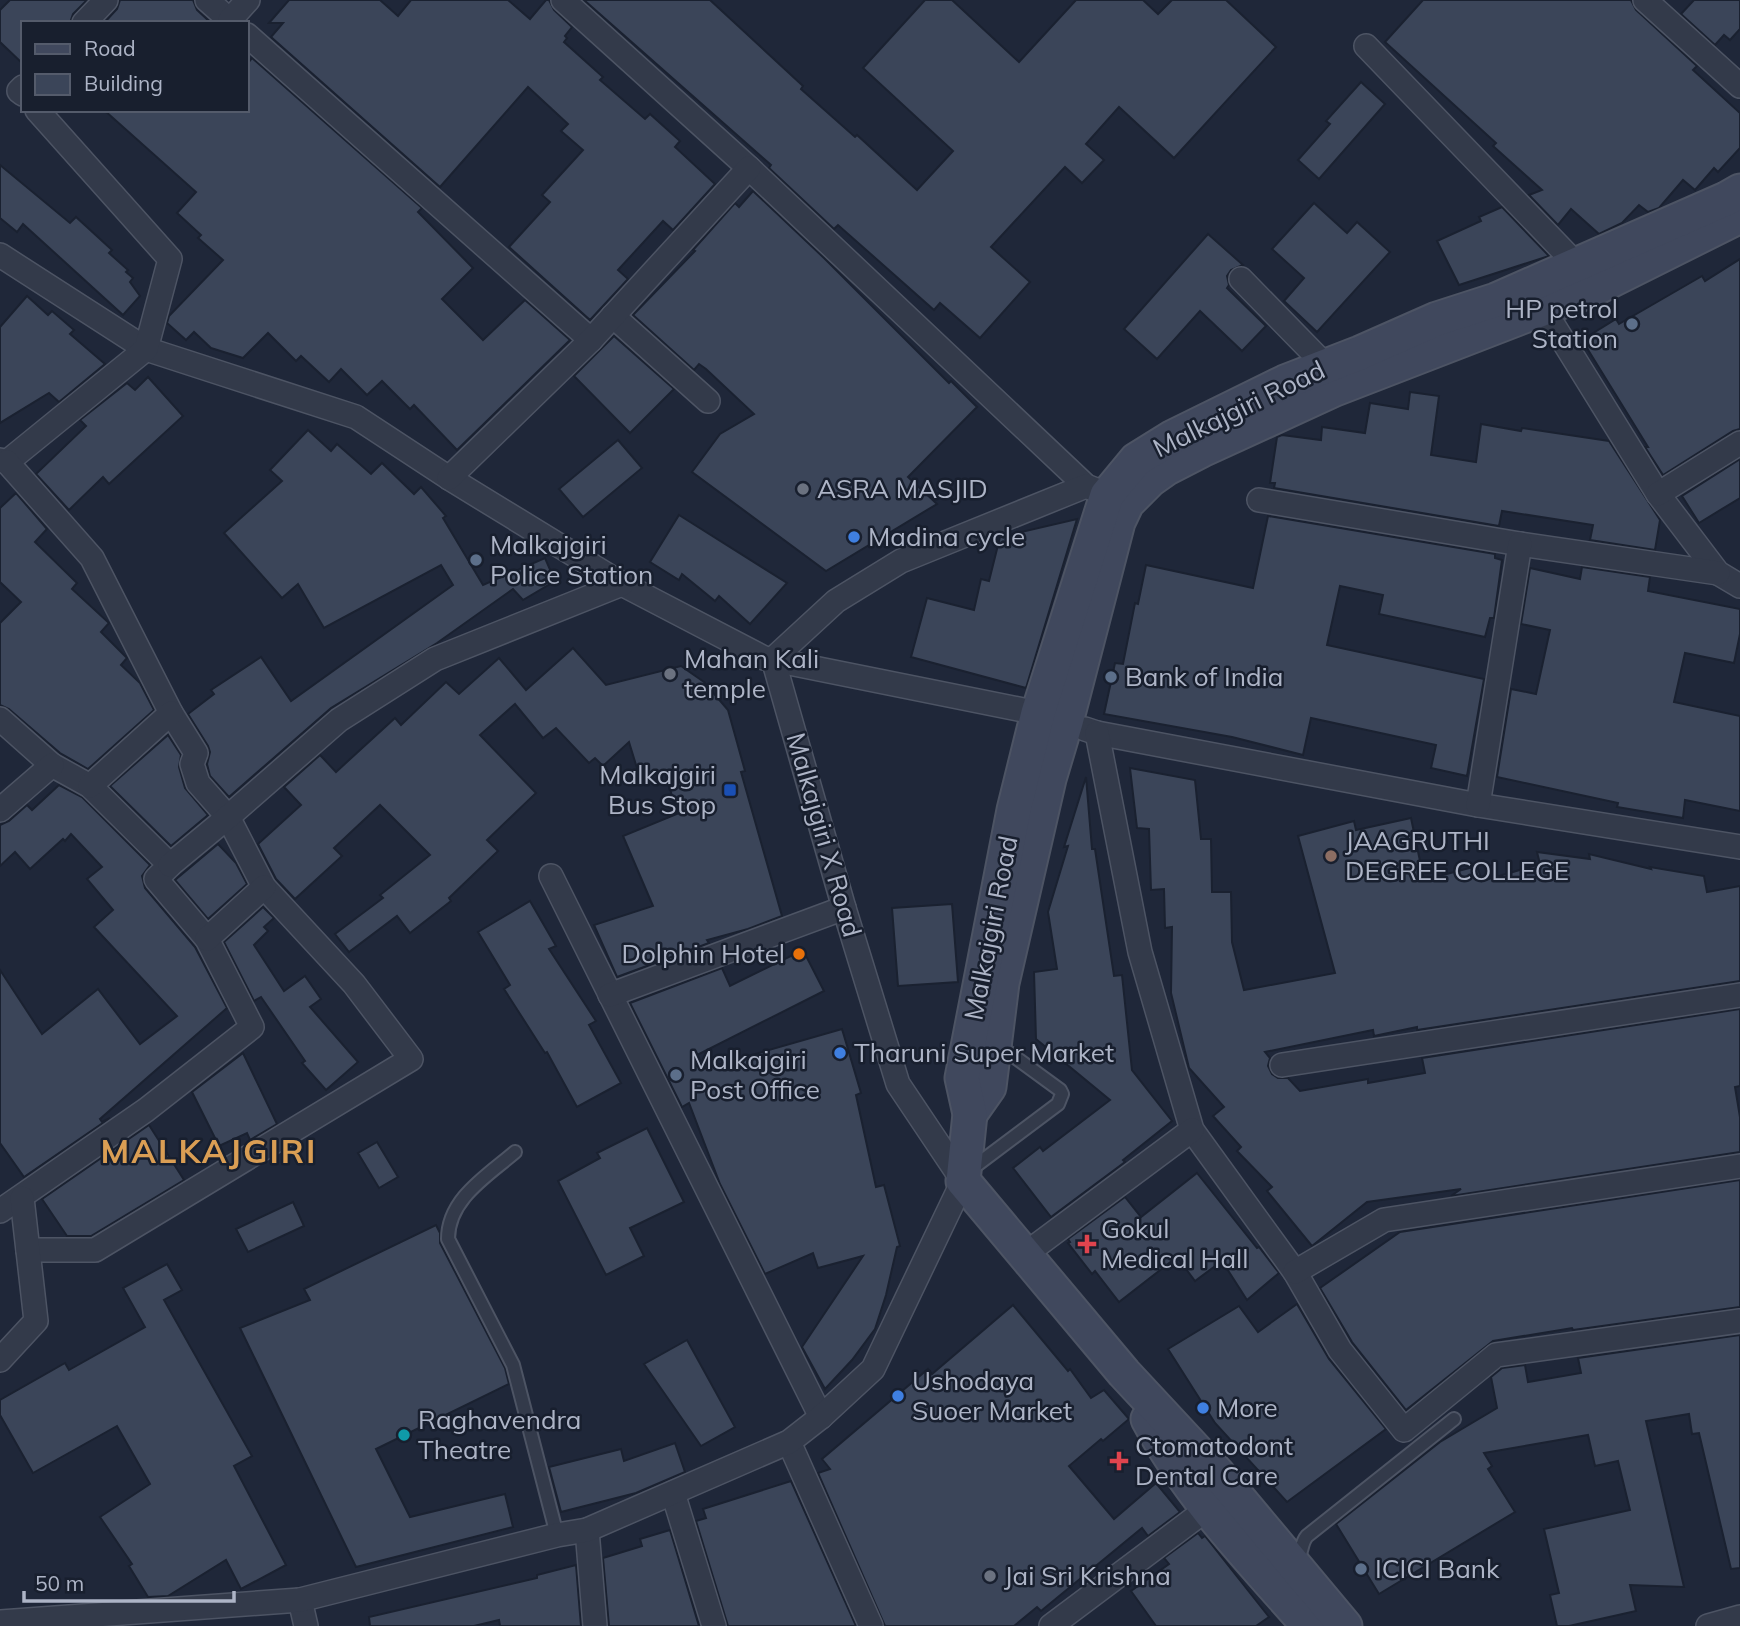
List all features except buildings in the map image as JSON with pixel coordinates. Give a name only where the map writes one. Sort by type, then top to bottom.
[{"type":"main road","name":"Malkajgiri Road","points":[[1106,495],[1136,460],[1173,437],[1285,382],[1437,318],[1496,300],[1726,200],[1740,191]]},
{"type":"main road","name":"Malkajgiri Road","points":[[1106,495],[1335,389],[1594,289],[1740,216]]},
{"type":"main road","name":"Malkajgiri Road","points":[[964,1178],[970,1114],[962,1078],[1014,810],[1052,718],[1118,522],[1106,495]]},
{"type":"main road","name":"Malkajgiri Road","points":[[970,1114],[989,1087],[1005,969],[1049,779],[1052,718]]},
{"type":"main road","points":[[964,1178],[1024,1255],[1124,1373],[1218,1474],[1345,1626]]},
{"type":"main road","points":[[1124,1373],[1161,1443],[1207,1509],[1309,1626]]},
{"type":"street","points":[[86,21],[106,0]]},
{"type":"street","points":[[207,0],[230,21]]},
{"type":"street","points":[[238,21],[248,0]]},
{"type":"street","points":[[563,0],[1106,495],[901,561],[836,601],[774,659]]},
{"type":"street","points":[[1645,0],[1740,86]]},
{"type":"street","points":[[248,37],[592,340]]},
{"type":"street","points":[[1366,46],[1576,264]]},
{"type":"street","points":[[27,1250],[95,1250],[411,1059],[354,984],[264,887],[228,817],[198,783],[192,764],[196,753],[171,713],[92,558],[3,461],[146,349],[170,259],[39,112]]},
{"type":"street","points":[[449,478],[592,340],[749,168]]},
{"type":"street","points":[[0,255],[146,349],[356,417],[449,478],[622,584],[764,658],[1052,718],[1097,733],[1478,805],[1740,847]]},
{"type":"street","points":[[1241,279],[1326,366]]},
{"type":"street","points":[[1544,310],[1658,494],[1718,573],[1740,586]]},
{"type":"street","points":[[614,316],[708,401]]},
{"type":"street","points":[[1658,494],[1740,443]]},
{"type":"street","points":[[1259,500],[1520,544],[1718,573]]},
{"type":"street","points":[[1478,805],[1520,544]]},
{"type":"street","points":[[0,1211],[146,1110],[252,1027],[207,939],[156,878],[339,720],[435,659],[622,584]]},
{"type":"street","name":"Malkajgiri X Road","points":[[774,659],[844,908],[898,1084],[964,1178]]},
{"type":"street","points":[[90,786],[171,713]]},
{"type":"street","points":[[0,719],[52,765],[90,786],[170,865]]},
{"type":"street","points":[[1097,733],[1140,952],[1192,1130],[1294,1272],[1340,1350],[1404,1430],[1496,1356],[1740,1321]]},
{"type":"street","points":[[0,810],[52,765]]},
{"type":"street","points":[[551,876],[821,1417]]},
{"type":"street","points":[[207,939],[264,887]]},
{"type":"street","points":[[610,995],[844,908]]},
{"type":"street","points":[[1282,1065],[1740,995]]},
{"type":"street","points":[[1024,1255],[1192,1130]]},
{"type":"street","points":[[1294,1272],[1384,1220],[1740,1166]]},
{"type":"street","points":[[0,1622],[300,1600],[557,1535],[587,1530],[789,1442],[821,1417],[873,1369],[964,1178]]},
{"type":"street","points":[[0,1360],[36,1321],[22,1198]]},
{"type":"street","points":[[789,1442],[871,1626]]},
{"type":"street","points":[[673,1493],[714,1626]]},
{"type":"street","points":[[1051,1626],[1207,1509]]},
{"type":"street","points":[[587,1530],[595,1626]]},
{"type":"street","points":[[300,1600],[306,1626]]},
{"type":"street","points":[[1708,1626],[1740,1617]]},
{"type":"lane","points":[[964,1178],[1061,1099],[1060,1090],[994,1042]]},
{"type":"lane","points":[[515,1152],[458,1203],[449,1221],[448,1239],[513,1365],[557,1535]]},
{"type":"lane","points":[[1293,1564],[1300,1557],[1307,1536],[1454,1419]]},
{"type":"place","name":"HP petrol Station","points":[[1632,324]]},
{"type":"place","name":"ASRA MASJID","points":[[803,489]]},
{"type":"place","name":"Madina cycle","points":[[854,537]]},
{"type":"place","name":"Malkajgiri Police Station","points":[[476,560]]},
{"type":"place","name":"Mahan Kali temple","points":[[670,674]]},
{"type":"place","name":"Bank of India","points":[[1111,677]]},
{"type":"place","name":"Malkajgiri Bus Stop","points":[[730,790]]},
{"type":"place","name":"JAAGRUTHI DEGREE COLLEGE","points":[[1331,856]]},
{"type":"place","name":"Dolphin Hotel","points":[[799,954]]},
{"type":"place","name":"Tharuni Super Market","points":[[840,1053]]},
{"type":"place","name":"Malkajgiri Post Office","points":[[676,1075]]},
{"type":"place","name":"Gokul Medical Hall","points":[[1087,1244]]},
{"type":"place","name":"Ushodaya Suoer Market","points":[[898,1396]]},
{"type":"place","name":"More","points":[[1203,1408]]},
{"type":"place","name":"Raghavendra Theatre","points":[[404,1435]]},
{"type":"place","name":"Ctomatodont Dental Care","points":[[1119,1461]]},
{"type":"place","name":"ICICI Bank","points":[[1361,1569]]},
{"type":"place","name":"Jai Sri Krishna","points":[[990,1576]]},
{"type":"district","name":"MALKAJGIRI","points":[[209,1151]]}]
